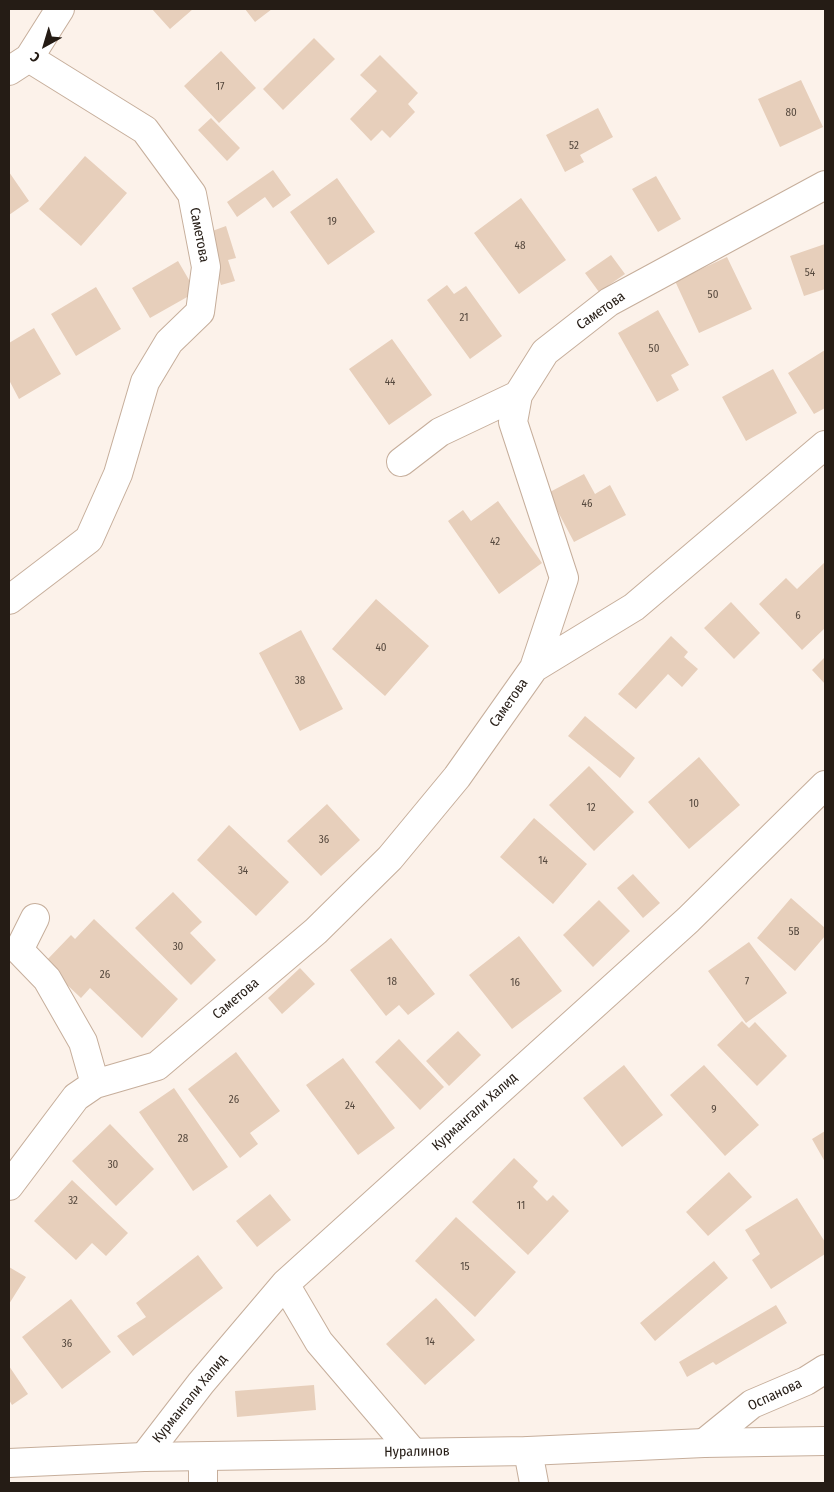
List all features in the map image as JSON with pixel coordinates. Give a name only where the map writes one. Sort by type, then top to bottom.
[{"type":"street","points":[[19,65],[60,9]]},
{"type":"street","name":"Саметова","points":[[9,600],[89,539],[118,474],[144,382],[168,342],[200,312],[206,267],[192,194],[145,130],[19,65]]},
{"type":"street","name":"Саметова","points":[[9,1186],[76,1097],[95,1084],[157,1066],[316,931],[390,858],[457,777],[534,668],[564,578],[513,422],[518,395],[545,352],[609,302],[825,185]]},
{"type":"street","points":[[401,462],[440,432],[518,395]]},
{"type":"street","points":[[534,668],[634,607],[825,445]]},
{"type":"street","name":"Курмангали Халид","points":[[144,1457],[202,1383],[285,1284],[688,920],[825,785]]},
{"type":"street","points":[[35,918],[19,950],[47,979],[83,1042],[95,1084]]},
{"type":"street","points":[[285,1284],[319,1342],[412,1451]]},
{"type":"street","name":"Оспанова","points":[[704,1443],[752,1404],[806,1381],[825,1369]]},
{"type":"street","name":"Нуралинов","points":[[9,1463],[144,1457],[203,1470],[412,1451],[528,1451],[704,1443],[825,1441]]},
{"type":"street","points":[[528,1451],[534,1483]]},
{"type":"building","points":[[152,9],[193,9],[170,29]]},
{"type":"building","points":[[245,9],[272,9],[255,22]]},
{"type":"building","points":[[314,38],[335,59],[283,110],[263,89]]},
{"type":"building","points":[[221,51],[256,88],[219,123],[184,86]]},
{"type":"building","points":[[380,55],[418,93],[408,104],[415,112],[390,138],[382,130],[371,141],[350,119],[377,91],[360,75]]},
{"type":"building","points":[[801,80],[823,127],[780,147],[758,99]]},
{"type":"building","points":[[598,108],[613,137],[580,155],[584,162],[565,172],[546,135]]},
{"type":"building","points":[[211,118],[240,148],[227,161],[198,130]]},
{"type":"building","points":[[85,156],[127,193],[81,246],[39,209]]},
{"type":"building","points":[[273,170],[291,195],[273,208],[265,197],[237,217],[227,202]]},
{"type":"building","points":[[9,172],[29,201],[9,215]]},
{"type":"building","points":[[656,176],[681,219],[658,232],[632,189]]},
{"type":"building","points":[[337,178],[375,232],[328,265],[290,212]]},
{"type":"building","points":[[521,198],[566,260],[519,294],[474,233]]},
{"type":"building","points":[[226,226],[236,258],[228,260],[235,281],[221,285],[204,234]]},
{"type":"building","points":[[825,244],[825,289],[804,296],[790,256]]},
{"type":"building","points":[[611,255],[625,274],[599,292],[585,273]]},
{"type":"building","points":[[727,257],[752,309],[699,333],[675,281]]},
{"type":"building","points":[[178,261],[196,292],[150,318],[132,288]]},
{"type":"building","points":[[447,285],[454,294],[466,286],[502,336],[470,359],[427,300]]},
{"type":"building","points":[[96,287],[121,329],[76,356],[51,314]]},
{"type":"building","points":[[658,310],[689,365],[671,375],[679,390],[657,402],[618,333]]},
{"type":"building","points":[[34,328],[61,374],[19,399],[9,380],[9,343]]},
{"type":"building","points":[[392,339],[432,395],[389,425],[349,369]]},
{"type":"building","points":[[825,350],[825,408],[814,414],[788,373]]},
{"type":"building","points":[[773,369],[797,413],[746,441],[722,397]]},
{"type":"building","points":[[584,474],[595,494],[610,485],[626,515],[574,542],[548,493]]},
{"type":"building","points":[[498,501],[542,563],[499,594],[448,521],[463,510],[471,521]]},
{"type":"building","points":[[825,562],[825,628],[802,650],[759,604],[786,578],[797,589]]},
{"type":"building","points":[[376,599],[429,646],[385,696],[332,649]]},
{"type":"building","points":[[731,602],[760,633],[734,659],[704,628]]},
{"type":"building","points":[[301,630],[343,709],[300,731],[259,653]]},
{"type":"building","points":[[671,636],[688,652],[684,657],[698,669],[682,687],[668,674],[636,709],[618,694]]},
{"type":"building","points":[[825,657],[825,684],[812,670]]},
{"type":"building","points":[[585,716],[635,758],[620,778],[568,736]]},
{"type":"building","points":[[699,757],[740,805],[689,849],[648,802]]},
{"type":"building","points":[[589,766],[634,812],[594,851],[549,805]]},
{"type":"building","points":[[327,804],[360,840],[321,876],[287,841]]},
{"type":"building","points":[[534,818],[587,864],[553,904],[500,857]]},
{"type":"building","points":[[229,825],[289,882],[256,916],[197,860]]},
{"type":"building","points":[[633,874],[660,903],[643,918],[617,888]]},
{"type":"building","points":[[173,892],[202,922],[190,933],[216,960],[191,985],[135,928]]},
{"type":"building","points":[[791,898],[825,928],[825,936],[795,971],[757,938]]},
{"type":"building","points":[[599,900],[630,931],[593,967],[563,935]]},
{"type":"building","points":[[94,919],[178,999],[142,1038],[90,988],[81,998],[44,963],[71,935],[75,939]]},
{"type":"building","points":[[519,936],[562,991],[512,1029],[469,975]]},
{"type":"building","points":[[391,938],[435,994],[408,1015],[399,1005],[386,1016],[350,970]]},
{"type":"building","points":[[749,942],[787,993],[746,1023],[708,971]]},
{"type":"building","points":[[300,968],[315,984],[282,1014],[268,998]]},
{"type":"building","points":[[742,1021],[749,1028],[755,1022],[787,1056],[757,1086],[717,1045]]},
{"type":"building","points":[[458,1031],[481,1055],[449,1086],[426,1061]]},
{"type":"building","points":[[399,1039],[444,1087],[420,1110],[375,1062]]},
{"type":"building","points":[[236,1052],[280,1111],[250,1133],[258,1144],[240,1158],[188,1089]]},
{"type":"building","points":[[343,1058],[395,1128],[358,1155],[306,1085]]},
{"type":"building","points":[[624,1065],[663,1115],[622,1147],[583,1098]]},
{"type":"building","points":[[704,1065],[759,1125],[725,1156],[670,1095]]},
{"type":"building","points":[[174,1088],[228,1167],[193,1191],[139,1112]]},
{"type":"building","points":[[110,1124],[154,1169],[116,1206],[72,1161]]},
{"type":"building","points":[[825,1131],[825,1162],[812,1139]]},
{"type":"building","points":[[514,1158],[538,1181],[533,1187],[547,1201],[553,1195],[569,1211],[528,1255],[472,1202]]},
{"type":"building","points":[[729,1172],[752,1197],[708,1236],[686,1212]]},
{"type":"building","points":[[72,1180],[128,1233],[106,1256],[92,1243],[76,1260],[34,1221]]},
{"type":"building","points":[[270,1194],[291,1220],[257,1247],[236,1221]]},
{"type":"building","points":[[797,1198],[825,1242],[825,1254],[771,1289],[752,1260],[760,1254],[745,1230]]},
{"type":"building","points":[[456,1217],[516,1272],[475,1317],[415,1261]]},
{"type":"building","points":[[198,1255],[223,1288],[133,1356],[117,1336],[146,1317],[136,1303]]},
{"type":"building","points":[[714,1261],[728,1278],[655,1341],[640,1323]]},
{"type":"building","points":[[9,1267],[26,1277],[9,1304]]},
{"type":"building","points":[[436,1298],[475,1340],[425,1385],[386,1344]]},
{"type":"building","points":[[71,1299],[111,1352],[62,1389],[22,1337]]},
{"type":"building","points":[[776,1305],[787,1323],[716,1365],[713,1362],[687,1377],[679,1362]]},
{"type":"building","points":[[9,1366],[28,1394],[12,1405],[9,1400]]},
{"type":"building","points":[[314,1385],[316,1410],[237,1417],[235,1391]]}]
